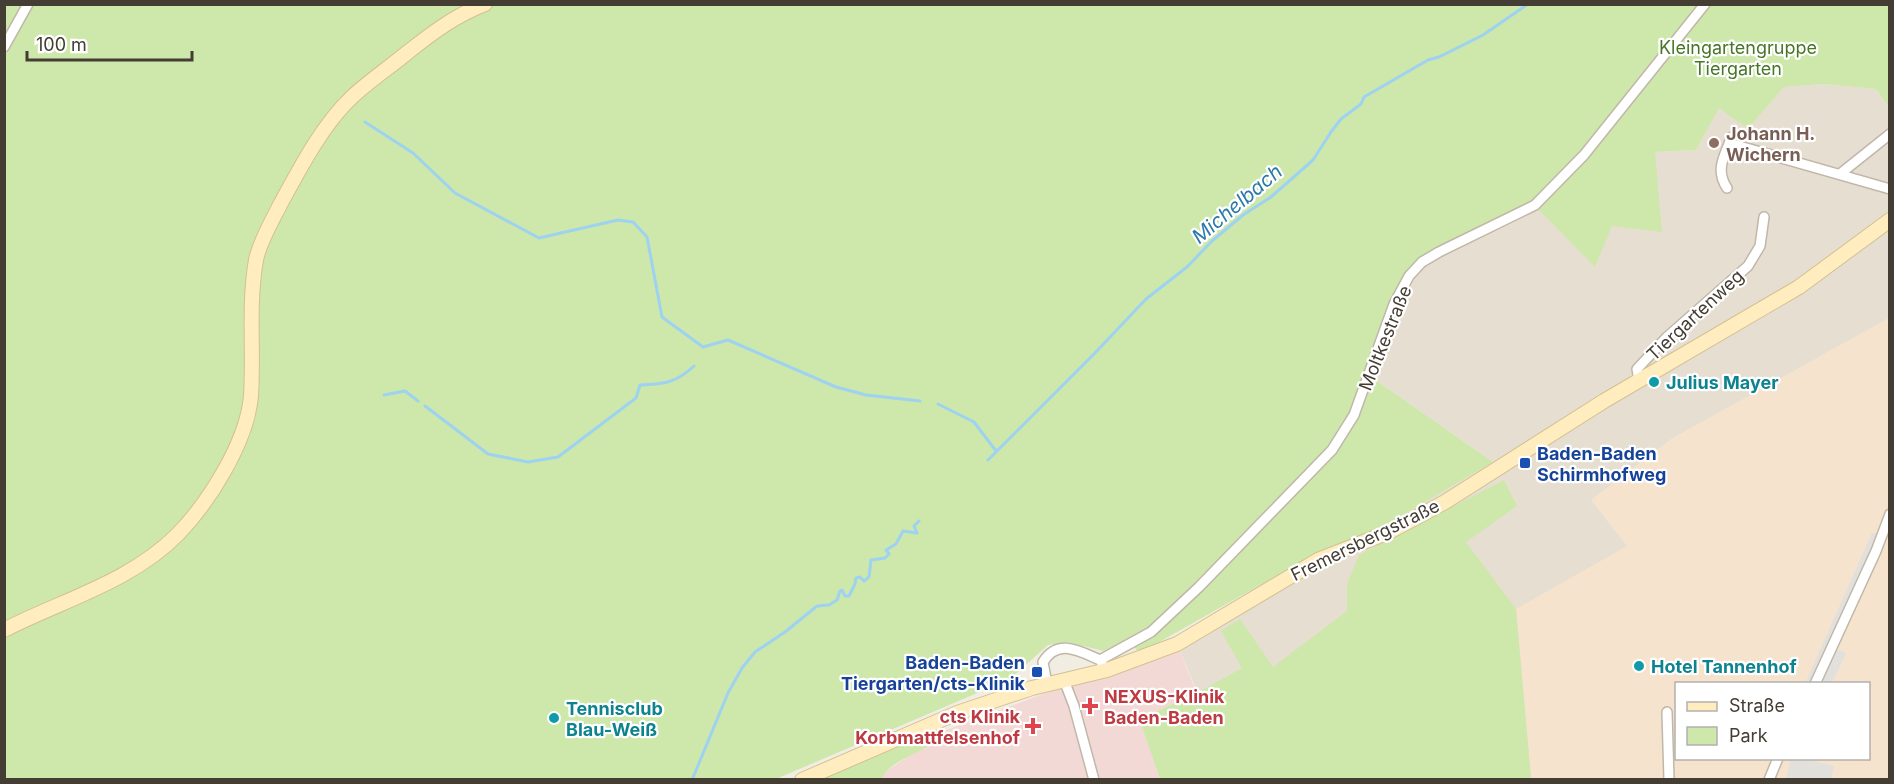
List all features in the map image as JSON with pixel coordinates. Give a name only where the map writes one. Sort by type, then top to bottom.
[{"type":"main road","points":[[4,630],[131,571],[153,556],[178,534],[209,494],[234,450],[245,422],[250,398],[251,303],[256,257],[273,218],[297,173],[320,137],[351,98],[441,27],[484,4]]},
{"type":"main road","name":"Fremersbergstraße","points":[[802,780],[957,713],[1064,680],[1104,665],[1177,644],[1318,560],[1389,532],[1445,502],[1639,380],[1799,287],[1890,220]]},
{"type":"street","points":[[4,47],[28,4]]},
{"type":"street","name":"Moltkestraße","points":[[1104,665],[1151,632],[1199,587],[1332,450],[1354,415],[1394,304],[1409,276],[1422,262],[1439,252],[1534,205],[1584,155],[1705,4]]},
{"type":"street","points":[[1840,174],[1890,134]]},
{"type":"street","points":[[1727,188],[1720,172],[1730,140],[1890,189]]},
{"type":"street","name":"Tiergartenweg","points":[[1639,380],[1637,369],[1666,338],[1748,266],[1760,246],[1764,217]]},
{"type":"street","points":[[1816,682],[1876,552],[1890,514]]},
{"type":"street","points":[[1047,684],[1043,662],[1056,648],[1072,649],[1104,665]]},
{"type":"street","points":[[1064,680],[1074,706],[1094,780]]},
{"type":"street","points":[[1667,712],[1669,780]]},
{"type":"street","points":[[1769,780],[1778,760]]},
{"type":"shaded area","points":[[1823,84],[1876,89],[1890,107],[1889,779],[1299,779],[1201,700],[1177,644],[1320,551],[1381,528],[1493,462],[1370,376],[1394,304],[1422,262],[1535,205],[1612,226],[1655,152],[1696,150],[1719,107],[1748,129],[1784,87]]},
{"type":"shaded area","points":[[1889,318],[1889,779],[1531,779],[1516,609],[1627,546],[1591,500],[1671,439]]},
{"type":"shaded area","points":[[1872,533],[1877,533],[1861,575],[1809,682],[1806,682]]},
{"type":"shaded area","name":"NEXUS-Klinik Baden-Baden","points":[[1177,644],[1197,693],[1139,719],[1160,779],[882,780],[883,774],[927,746],[944,731]]},
{"type":"shaded area","points":[[1836,649],[1846,653],[1832,682],[1821,682]]},
{"type":"shaded area","points":[[1791,760],[1808,760],[1834,766],[1831,779],[1786,779]]},
{"type":"green space","name":"Kleingartengruppe Tiergarten","points":[[5,5],[1889,5],[1889,107],[1876,89],[1823,84],[1784,87],[1748,129],[1719,108],[1696,150],[1655,152],[1662,232],[1612,226],[1595,267],[1534,205],[1422,262],[1409,276],[1370,376],[1493,462],[1381,528],[1320,551],[1140,653],[1127,640],[1103,651],[1068,642],[1048,645],[1010,679],[776,779],[5,780]]},
{"type":"green space","points":[[1504,480],[1517,506],[1466,542],[1516,609],[1531,779],[1160,779],[1139,719],[1197,693],[1242,668],[1221,631],[1240,619],[1273,667],[1347,611],[1347,584],[1359,555]]},
{"type":"green space","points":[[939,720],[944,731],[925,748],[894,765],[882,779],[819,780]]},
{"type":"waterway","name":"Michelbach","points":[[988,460],[1146,299],[1187,267],[1212,241],[1243,215],[1271,197],[1313,160],[1341,119],[1361,104],[1364,97],[1428,60],[1439,57],[1483,35],[1528,4]]},
{"type":"waterway","points":[[365,122],[413,153],[455,193],[539,238],[618,220],[633,222],[647,237],[662,317],[703,347],[728,340],[836,387],[866,395],[920,401]]},
{"type":"waterway","points":[[425,406],[488,454],[528,462],[558,457],[636,398],[640,385],[669,382],[694,366]]},
{"type":"waterway","points":[[384,395],[405,391],[418,401]]},
{"type":"waterway","points":[[938,404],[974,422],[996,451]]},
{"type":"waterway","name":"Michelbach","points":[[692,780],[728,693],[742,668],[755,652],[785,632],[817,606],[829,605],[837,600],[840,591],[842,590],[845,596],[849,596],[856,578],[860,577],[864,581],[869,577],[871,560],[885,558],[889,554],[886,550],[896,544],[903,531],[917,533],[914,526],[919,521]]},
{"type":"place","name":"Johann H. Wichern","points":[[1714,143]]},
{"type":"place","name":"Julius Mayer","points":[[1654,382]]},
{"type":"place","name":"Baden-Baden Schirmhofweg","points":[[1525,463]]},
{"type":"place","name":"Hotel Tannenhof","points":[[1639,666]]},
{"type":"place","name":"Baden-Baden Tiergarten/cts-Klinik","points":[[1037,672]]},
{"type":"place","name":"NEXUS-Klinik Baden-Baden","points":[[1090,706]]},
{"type":"place","name":"Tennisclub Blau-Weiß","points":[[554,718]]},
{"type":"place","name":"cts Klinik Korbmattfelsenhof","points":[[1033,726]]}]
